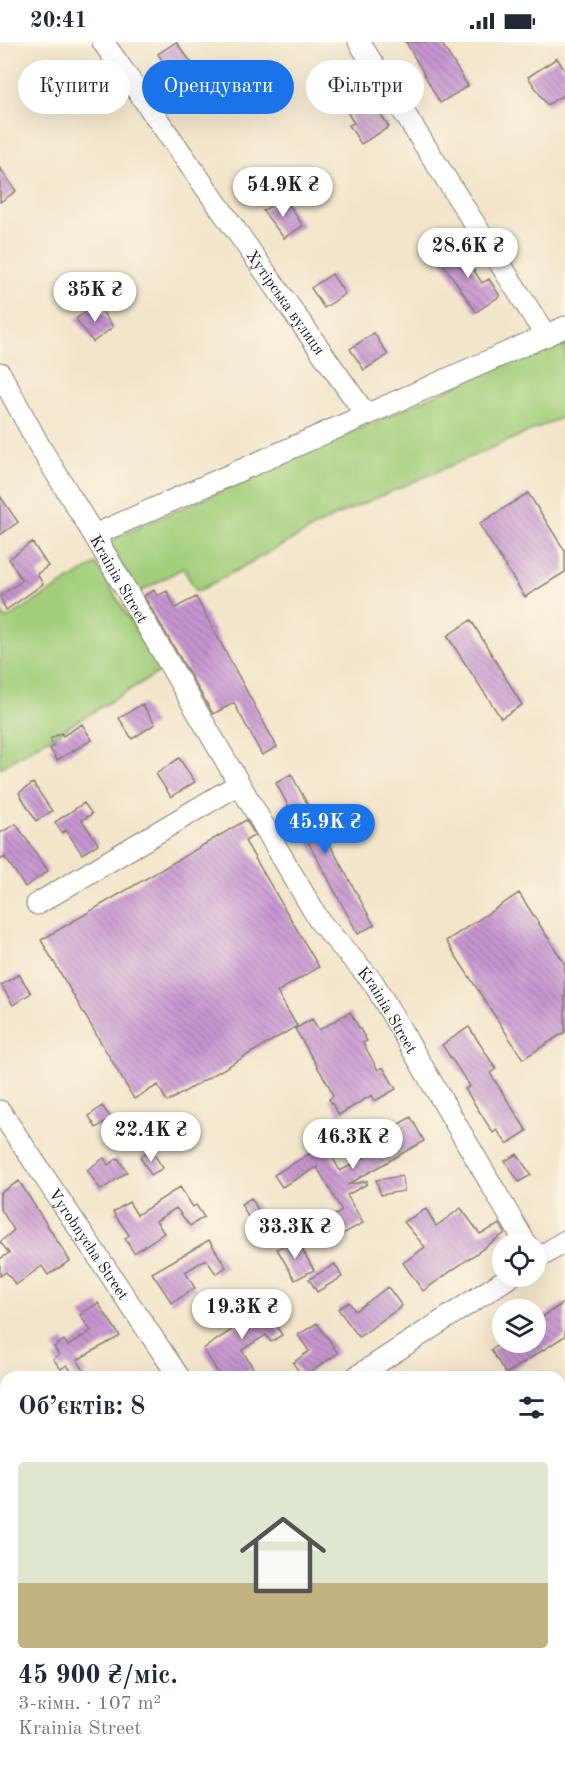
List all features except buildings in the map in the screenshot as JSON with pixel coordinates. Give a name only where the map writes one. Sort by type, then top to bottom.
[{"type":"street","name":"Хутірська вулиця","points":[[103,42],[366,415]]},
{"type":"street","points":[[94,535],[555,332],[359,42]]},
{"type":"street","name":"Krainia Street","points":[[0,373],[39,447],[94,535],[320,922],[373,982],[520,1233]]},
{"type":"street","points":[[37,904],[239,784]]},
{"type":"street","name":"Vyrobnycha Street","points":[[0,1111],[175,1371]]},
{"type":"street","points":[[546,1253],[565,1241]]},
{"type":"street","points":[[366,1371],[494,1287]]},
{"type":"green space","points":[[565,337],[565,416],[337,515],[197,592],[183,568],[138,593],[108,541]]},
{"type":"green space","points":[[96,564],[161,671],[0,768],[0,610],[6,619]]}]
